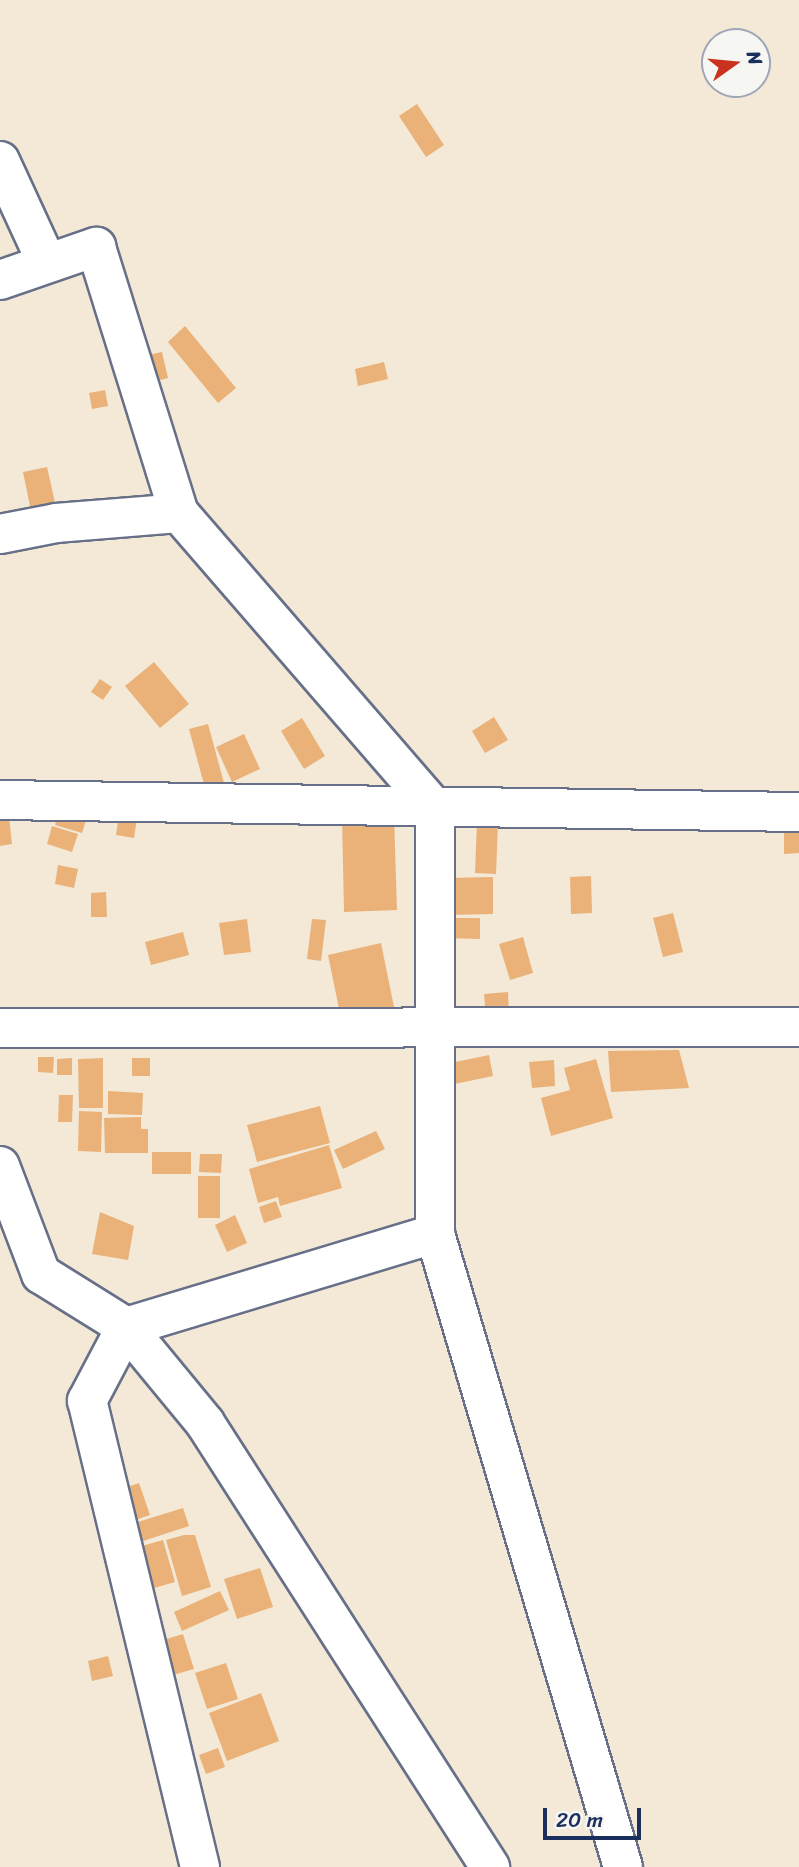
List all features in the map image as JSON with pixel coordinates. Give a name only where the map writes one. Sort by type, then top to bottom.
[{"type":"street","points":[[0,161],[47,263]]},
{"type":"street","points":[[0,279],[96,247],[179,513],[435,809],[435,1234],[623,1867]]},
{"type":"street","points":[[0,534],[56,523],[179,513]]},
{"type":"street","points":[[0,800],[435,809],[799,812]]},
{"type":"street","points":[[0,1028],[799,1027]]},
{"type":"street","points":[[0,1166],[41,1274],[126,1327],[205,1423],[490,1867]]},
{"type":"street","points":[[200,1867],[87,1401],[126,1327],[435,1234]]},
{"type":"building","points":[[417,104],[444,145],[426,157],[399,116]]},
{"type":"building","points":[[185,326],[236,388],[218,403],[168,342]]},
{"type":"building","points":[[162,352],[168,378],[148,383],[142,356]]},
{"type":"building","points":[[384,362],[388,379],[358,386],[355,369]]},
{"type":"building","points":[[105,390],[108,406],[92,409],[89,393]]},
{"type":"building","points":[[47,467],[56,507],[31,511],[23,472]]},
{"type":"building","points":[[154,662],[189,704],[160,728],[125,686]]},
{"type":"building","points":[[100,679],[112,687],[103,700],[91,692]]},
{"type":"building","points":[[494,717],[508,740],[485,753],[472,731]]},
{"type":"building","points":[[302,718],[325,756],[304,769],[281,731]]},
{"type":"building","points":[[208,724],[224,783],[205,788],[189,729]]},
{"type":"building","points":[[244,734],[260,769],[232,782],[216,747]]},
{"type":"building","points":[[8,807],[12,844],[0,846],[0,808]]},
{"type":"building","points":[[120,808],[138,811],[134,838],[116,835]]},
{"type":"building","points":[[59,809],[87,817],[82,833],[55,825]]},
{"type":"building","points":[[394,816],[397,910],[344,912],[342,817]]},
{"type":"building","points":[[477,821],[498,822],[496,874],[475,873]]},
{"type":"building","points":[[52,826],[78,834],[72,852],[47,844]]},
{"type":"building","points":[[784,827],[799,827],[799,853],[784,854]]},
{"type":"building","points":[[58,865],[78,869],[74,888],[55,884]]},
{"type":"building","points":[[591,876],[592,913],[571,914],[570,877]]},
{"type":"building","points":[[493,877],[493,914],[447,915],[447,878]]},
{"type":"building","points":[[106,892],[107,917],[91,917],[91,893]]},
{"type":"building","points":[[673,913],[683,952],[663,957],[653,918]]},
{"type":"building","points":[[446,918],[480,918],[480,939],[446,938]]},
{"type":"building","points":[[247,919],[251,952],[224,955],[219,923]]},
{"type":"building","points":[[312,919],[326,920],[321,961],[307,959]]},
{"type":"building","points":[[183,932],[189,955],[151,965],[145,942]]},
{"type":"building","points":[[523,937],[533,973],[510,980],[499,944]]},
{"type":"building","points":[[381,943],[395,1012],[342,1023],[328,955]]},
{"type":"building","points":[[508,992],[509,1016],[486,1017],[484,994]]},
{"type":"building","points":[[679,1050],[689,1088],[611,1092],[608,1051]]},
{"type":"building","points":[[489,1055],[493,1076],[440,1087],[436,1066]]},
{"type":"building","points":[[38,1057],[54,1057],[53,1073],[38,1072]]},
{"type":"building","points":[[72,1058],[72,1075],[57,1075],[57,1059]]},
{"type":"building","points":[[103,1058],[103,1108],[79,1108],[78,1059]]},
{"type":"building","points":[[132,1058],[150,1058],[150,1076],[132,1076]]},
{"type":"building","points":[[596,1059],[613,1118],[551,1136],[541,1098],[570,1090],[564,1068]]},
{"type":"building","points":[[554,1060],[555,1086],[532,1088],[529,1062]]},
{"type":"building","points":[[108,1091],[143,1093],[142,1115],[108,1114]]},
{"type":"building","points":[[59,1095],[73,1095],[72,1122],[58,1122]]},
{"type":"building","points":[[320,1106],[330,1143],[257,1162],[247,1125]]},
{"type":"building","points":[[79,1111],[102,1112],[101,1152],[78,1151]]},
{"type":"building","points":[[141,1117],[141,1129],[148,1129],[148,1153],[105,1153],[104,1118]]},
{"type":"building","points":[[376,1131],[385,1149],[343,1169],[334,1150]]},
{"type":"building","points":[[329,1145],[342,1188],[280,1206],[278,1197],[258,1203],[249,1169]]},
{"type":"building","points":[[152,1152],[191,1152],[191,1174],[152,1174]]},
{"type":"building","points":[[200,1154],[222,1154],[221,1173],[199,1172]]},
{"type":"building","points":[[198,1176],[220,1176],[220,1218],[198,1218]]},
{"type":"building","points":[[276,1201],[282,1217],[264,1223],[259,1207]]},
{"type":"building","points":[[100,1212],[134,1226],[128,1260],[92,1254]]},
{"type":"building","points":[[235,1215],[247,1243],[227,1252],[215,1225]]},
{"type":"building","points":[[139,1483],[150,1515],[106,1530],[95,1498]]},
{"type":"building","points":[[183,1508],[189,1526],[134,1544],[128,1525]]},
{"type":"building","points":[[195,1535],[211,1587],[182,1596],[166,1540]]},
{"type":"building","points":[[163,1540],[175,1582],[140,1592],[128,1550]]},
{"type":"building","points":[[260,1568],[273,1607],[237,1619],[224,1579]]},
{"type":"building","points":[[220,1591],[229,1610],[182,1631],[174,1612]]},
{"type":"building","points":[[183,1634],[194,1669],[166,1677],[156,1642]]},
{"type":"building","points":[[108,1656],[113,1676],[92,1681],[88,1661]]},
{"type":"building","points":[[226,1663],[238,1699],[207,1709],[195,1673]]},
{"type":"building","points":[[261,1693],[279,1741],[227,1761],[209,1713]]},
{"type":"building","points":[[218,1748],[225,1767],[206,1774],[199,1755]]}]
